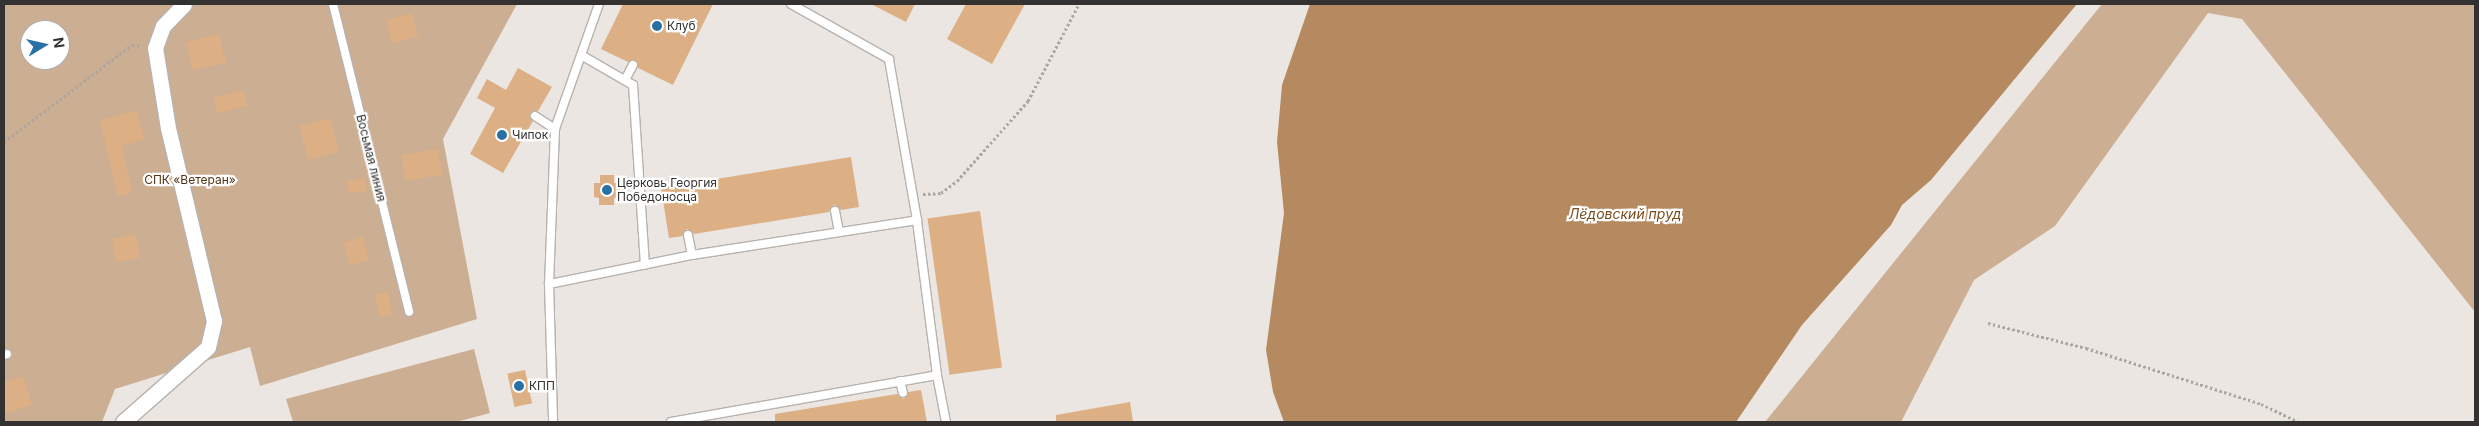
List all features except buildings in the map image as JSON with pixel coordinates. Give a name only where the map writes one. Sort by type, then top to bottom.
[{"type":"street","points":[[123,422],[208,347],[214,321],[168,128],[155,48],[163,26],[184,4]]},
{"type":"lane","name":"Восьмая линия","points":[[333,4],[409,312]]},
{"type":"lane","points":[[553,422],[549,284],[555,129],[599,4]]},
{"type":"lane","points":[[791,4],[889,59],[917,220],[937,375],[946,422]]},
{"type":"lane","points":[[581,55],[633,85],[645,265]]},
{"type":"lane","points":[[625,80],[632,65]]},
{"type":"lane","points":[[535,116],[555,129]]},
{"type":"lane","points":[[835,211],[839,232]]},
{"type":"lane","points":[[549,284],[692,255],[917,220]]},
{"type":"lane","points":[[688,235],[692,255]]},
{"type":"lane","points":[[671,422],[937,375]]},
{"type":"lane","points":[[900,381],[903,393]]},
{"type":"path","points":[[912,195],[941,193],[957,181],[1028,101],[1079,4]]},
{"type":"path","points":[[4,142],[132,45],[155,48]]},
{"type":"path","points":[[1988,323],[2086,348],[2260,404],[2298,422]]},
{"type":"green space","name":"СПК «Ветеран»","points":[[4,4],[517,4],[443,139],[477,319],[260,386],[250,347],[115,389],[102,422],[4,422]]},
{"type":"green space","points":[[2102,4],[2475,4],[2475,312],[2242,19],[2208,13],[2055,226],[1974,280],[1901,422],[1765,422]]},
{"type":"green space","points":[[474,349],[490,413],[456,422],[293,422],[286,399]]},
{"type":"water","name":"Лёдовский пруд","points":[[1310,4],[2077,4],[1931,180],[1902,205],[1891,225],[1802,325],[1736,422],[1284,422],[1273,392],[1266,350],[1284,213],[1277,142],[1282,85]]},
{"type":"place","name":"Клуб","points":[[657,26]]},
{"type":"place","name":"Чипок","points":[[502,135]]},
{"type":"place","name":"Церковь Георгия Победоносца","points":[[607,190]]},
{"type":"place","name":"КПП","points":[[519,386]]}]
